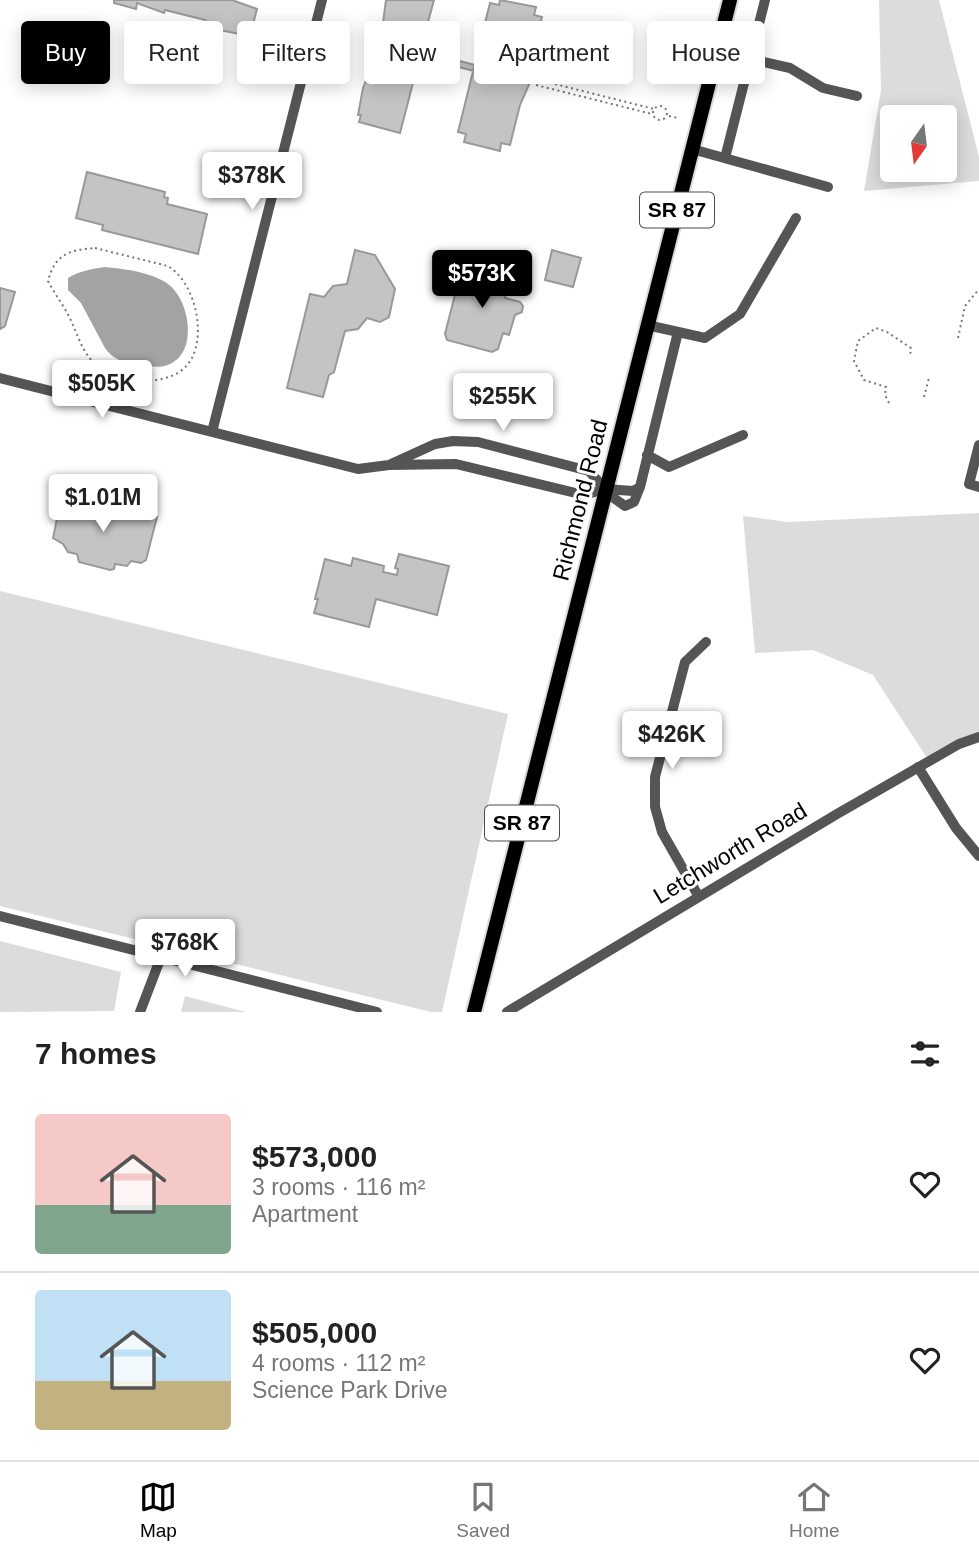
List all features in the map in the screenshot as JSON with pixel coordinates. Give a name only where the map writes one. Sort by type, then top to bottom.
[{"type":"main road","name":"Richmond Road","points":[[474,1012],[730,0]]},
{"type":"street","points":[[212,432],[322,0]]},
{"type":"street","points":[[760,21],[765,0]]},
{"type":"street","points":[[765,62],[790,68],[823,88],[857,96]]},
{"type":"street","points":[[725,158],[744,84]]},
{"type":"street","points":[[692,149],[828,187]]},
{"type":"street","points":[[647,325],[705,338],[740,314],[796,218]]},
{"type":"street","points":[[389,465],[435,444],[453,441],[478,442],[589,471],[625,506],[634,502],[678,332]]},
{"type":"street","points":[[0,378],[358,469],[389,465],[456,464],[584,495],[605,489]]},
{"type":"street","points":[[647,455],[669,467],[743,435]]},
{"type":"street","points":[[979,445],[969,484],[979,487]]},
{"type":"street","points":[[699,897],[662,832],[655,807],[655,777],[685,662],[706,642]]},
{"type":"street","name":"Letchworth Road","points":[[507,1012],[918,767],[959,744],[979,737]]},
{"type":"street","points":[[918,767],[956,828],[979,856]]},
{"type":"street","points":[[0,916],[377,1012]]},
{"type":"street","points":[[140,1012],[161,957]]},
{"type":"path","points":[[538,80],[654,109],[662,106],[667,115],[660,121],[652,114],[536,85],[538,80]]},
{"type":"path","points":[[652,114],[654,109]]},
{"type":"path","points":[[667,115],[678,118]]},
{"type":"path","points":[[95,248],[168,266],[176,271],[187,288],[196,318],[198,332],[192,359],[182,370],[170,376],[140,381],[117,377],[102,370],[84,349],[48,281],[54,263],[64,254],[78,249],[95,248]]},
{"type":"path","points":[[958,338],[965,306],[979,289]]},
{"type":"path","points":[[890,403],[885,395],[886,387],[864,380],[854,361],[858,341],[876,328],[911,348],[910,356]]},
{"type":"path","points":[[924,397],[929,378]]},
{"type":"shaded area","points":[[879,0],[939,0],[979,157],[979,181],[864,191],[881,90]]},
{"type":"shaded area","points":[[105,267],[154,277],[175,291],[186,312],[188,337],[179,357],[170,364],[158,367],[124,362],[115,358],[105,348],[81,303],[68,290],[68,278]]},
{"type":"shaded area","points":[[979,513],[979,737],[929,761],[873,675],[813,650],[755,653],[743,516],[788,522]]},
{"type":"shaded area","points":[[0,591],[508,714],[442,1012],[431,1012],[0,906]]},
{"type":"shaded area","points":[[0,941],[121,972],[114,1011],[0,1012]]},
{"type":"shaded area","points":[[185,996],[246,1012],[181,1012]]},
{"type":"building","points":[[114,0],[232,0],[257,9],[254,21],[237,21],[237,33],[223,31],[223,21],[206,21],[165,10],[164,13],[137,3],[136,9],[114,3]]},
{"type":"building","points":[[386,0],[434,0],[428,21],[383,21]]},
{"type":"building","points":[[500,0],[536,7],[534,15],[542,17],[541,21],[486,21],[490,3],[499,5]]},
{"type":"building","points":[[460,61],[474,65],[474,71],[460,67]]},
{"type":"building","points":[[474,68],[474,84],[529,84],[520,105],[510,145],[501,143],[500,151],[464,142],[466,134],[458,132]]},
{"type":"building","points":[[365,84],[413,84],[400,133],[359,122]]},
{"type":"building","points":[[87,172],[165,192],[167,204],[207,214],[198,254],[102,230],[103,225],[76,218]]},
{"type":"building","points":[[355,250],[375,255],[395,289],[389,317],[380,322],[367,318],[358,329],[345,331],[334,372],[329,375],[323,397],[287,388],[310,294],[324,297],[333,286],[347,284]]},
{"type":"building","points":[[552,250],[581,258],[573,287],[545,280]]},
{"type":"building","points":[[469,266],[510,276],[505,298],[520,302],[523,306],[522,312],[515,315],[509,335],[503,333],[498,349],[492,352],[447,340],[445,334],[461,271],[467,273]]},
{"type":"building","points":[[0,288],[15,292],[5,326],[0,329]]},
{"type":"building","points":[[62,494],[97,502],[96,508],[100,514],[114,517],[120,513],[121,507],[157,517],[146,560],[141,563],[131,561],[127,566],[115,564],[114,569],[110,570],[79,562],[77,554],[68,552],[63,544],[53,538]]},
{"type":"building","points":[[399,554],[449,566],[437,615],[376,599],[369,627],[314,613],[325,559],[351,566],[353,558],[384,566],[383,572],[397,575],[398,569],[395,568]]}]
